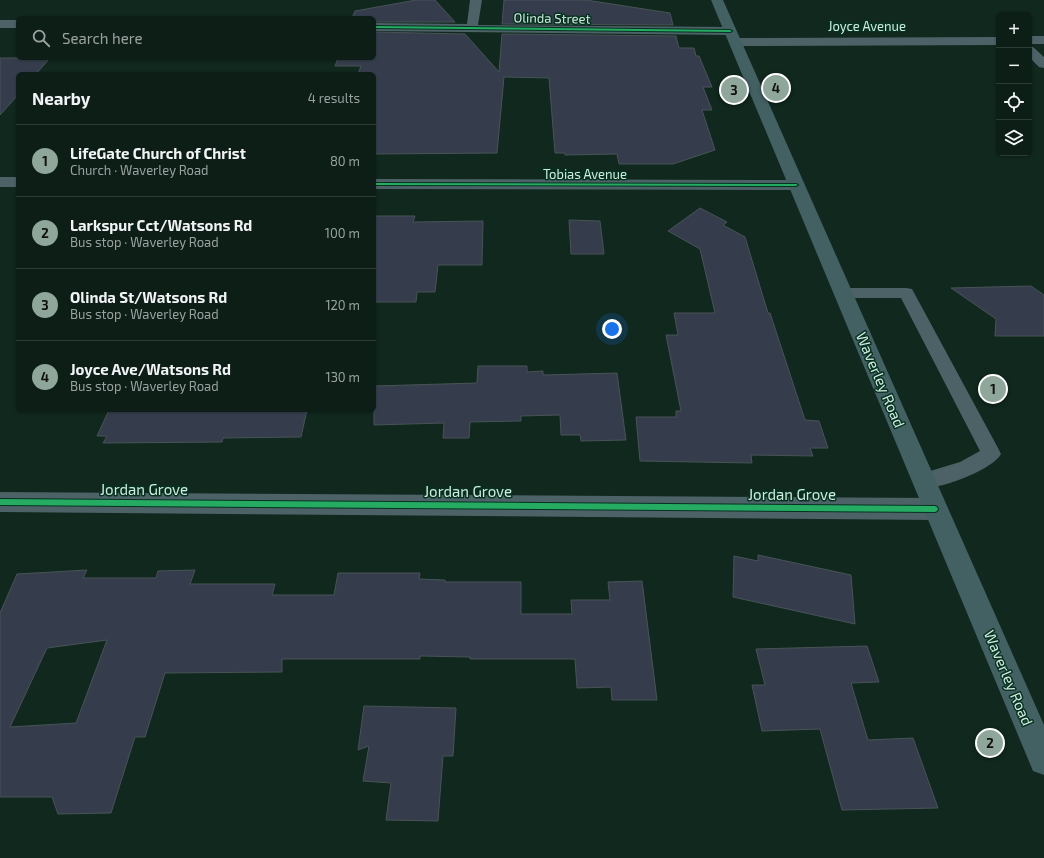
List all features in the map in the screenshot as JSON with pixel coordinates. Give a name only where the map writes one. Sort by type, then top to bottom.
[{"type":"main road","name":"Waverley Road","points":[[717,0],[1044,760]]},
{"type":"street","points":[[472,28],[476,0]]},
{"type":"street","points":[[0,24],[16,24]]},
{"type":"street","name":"Olinda Street","points":[[376,28],[472,28],[733,37]]},
{"type":"street","name":"Joyce Avenue","points":[[733,37],[996,41]]},
{"type":"street","points":[[1032,40],[1044,40]]},
{"type":"street","points":[[1032,53],[1044,64]]},
{"type":"street","points":[[0,182],[16,182]]},
{"type":"street","name":"Tobias Avenue","points":[[376,184],[796,185]]},
{"type":"street","name":"Jordan Grove","points":[[0,502],[935,509]]},
{"type":"lane","points":[[842,293],[906,292],[992,454],[965,469],[924,481]]},
{"type":"building","points":[[416,0],[435,0],[455,22],[376,22],[376,16],[353,16],[355,11]]},
{"type":"building","points":[[504,0],[586,0],[670,13],[673,25],[502,24]]},
{"type":"building","points":[[376,32],[465,34],[499,72],[502,34],[676,36],[679,48],[694,48],[696,56],[699,56],[712,87],[703,87],[712,110],[702,110],[715,150],[673,164],[619,164],[617,154],[565,155],[565,153],[555,153],[549,78],[504,77],[497,153],[376,154],[376,72],[359,72],[361,66],[335,66],[337,60],[376,60]]},
{"type":"building","points":[[0,58],[16,58],[16,60],[48,60],[38,72],[16,72],[16,97],[0,115]]},
{"type":"building","points":[[700,208],[727,222],[723,225],[745,237],[768,313],[770,313],[805,420],[819,421],[828,448],[810,448],[813,456],[751,455],[752,463],[640,461],[636,417],[676,417],[676,411],[681,411],[666,335],[678,335],[674,313],[715,313],[700,249],[668,231]]},
{"type":"building","points":[[376,216],[415,216],[413,222],[483,221],[482,265],[438,265],[435,292],[417,292],[416,302],[376,302]]},
{"type":"building","points":[[569,220],[600,221],[604,254],[571,254]]},
{"type":"building","points":[[1031,286],[1044,295],[1044,336],[995,336],[996,319],[951,288]]},
{"type":"building","points":[[478,366],[527,366],[527,372],[543,371],[543,375],[617,373],[626,440],[581,441],[580,435],[561,435],[560,415],[521,416],[521,421],[470,422],[469,438],[443,438],[444,423],[374,425],[374,412],[376,412],[376,386],[477,383]]},
{"type":"building","points":[[108,412],[307,412],[301,437],[223,438],[222,442],[103,443],[107,436],[97,436]]},
{"type":"building","points":[[758,555],[851,575],[855,624],[733,597],[734,556],[758,561]]},
{"type":"building","points":[[87,570],[83,578],[156,578],[158,571],[195,570],[190,584],[275,584],[272,595],[334,595],[338,573],[420,573],[419,579],[445,580],[445,582],[521,582],[521,614],[572,614],[571,600],[610,600],[608,582],[642,581],[657,700],[612,700],[611,687],[577,688],[575,659],[470,659],[470,657],[420,656],[420,659],[282,659],[282,672],[165,673],[145,737],[135,737],[111,813],[58,814],[52,797],[0,797],[0,613],[17,574]],"holes":[[[107,640],[76,723],[10,727],[47,648]]]},
{"type":"building","points":[[867,646],[879,682],[851,683],[868,740],[913,738],[938,808],[842,810],[820,729],[762,731],[752,685],[765,685],[756,649]]},
{"type":"building","points":[[364,706],[456,708],[453,756],[443,756],[438,821],[386,820],[391,783],[363,781],[369,746],[358,750]]},
{"type":"cycle path","points":[[376,27],[730,31]]},
{"type":"cycle path","points":[[376,184],[796,185]]},
{"type":"cycle path","points":[[0,502],[935,509]]},
{"type":"place","name":"Joyce Ave/Watsons Rd","points":[[776,88]]},
{"type":"place","name":"Olinda St/Watsons Rd","points":[[734,90]]},
{"type":"place","name":"LifeGate Church of Christ","points":[[993,389]]},
{"type":"place","name":"Larkspur Cct/Watsons Rd","points":[[990,743]]}]
